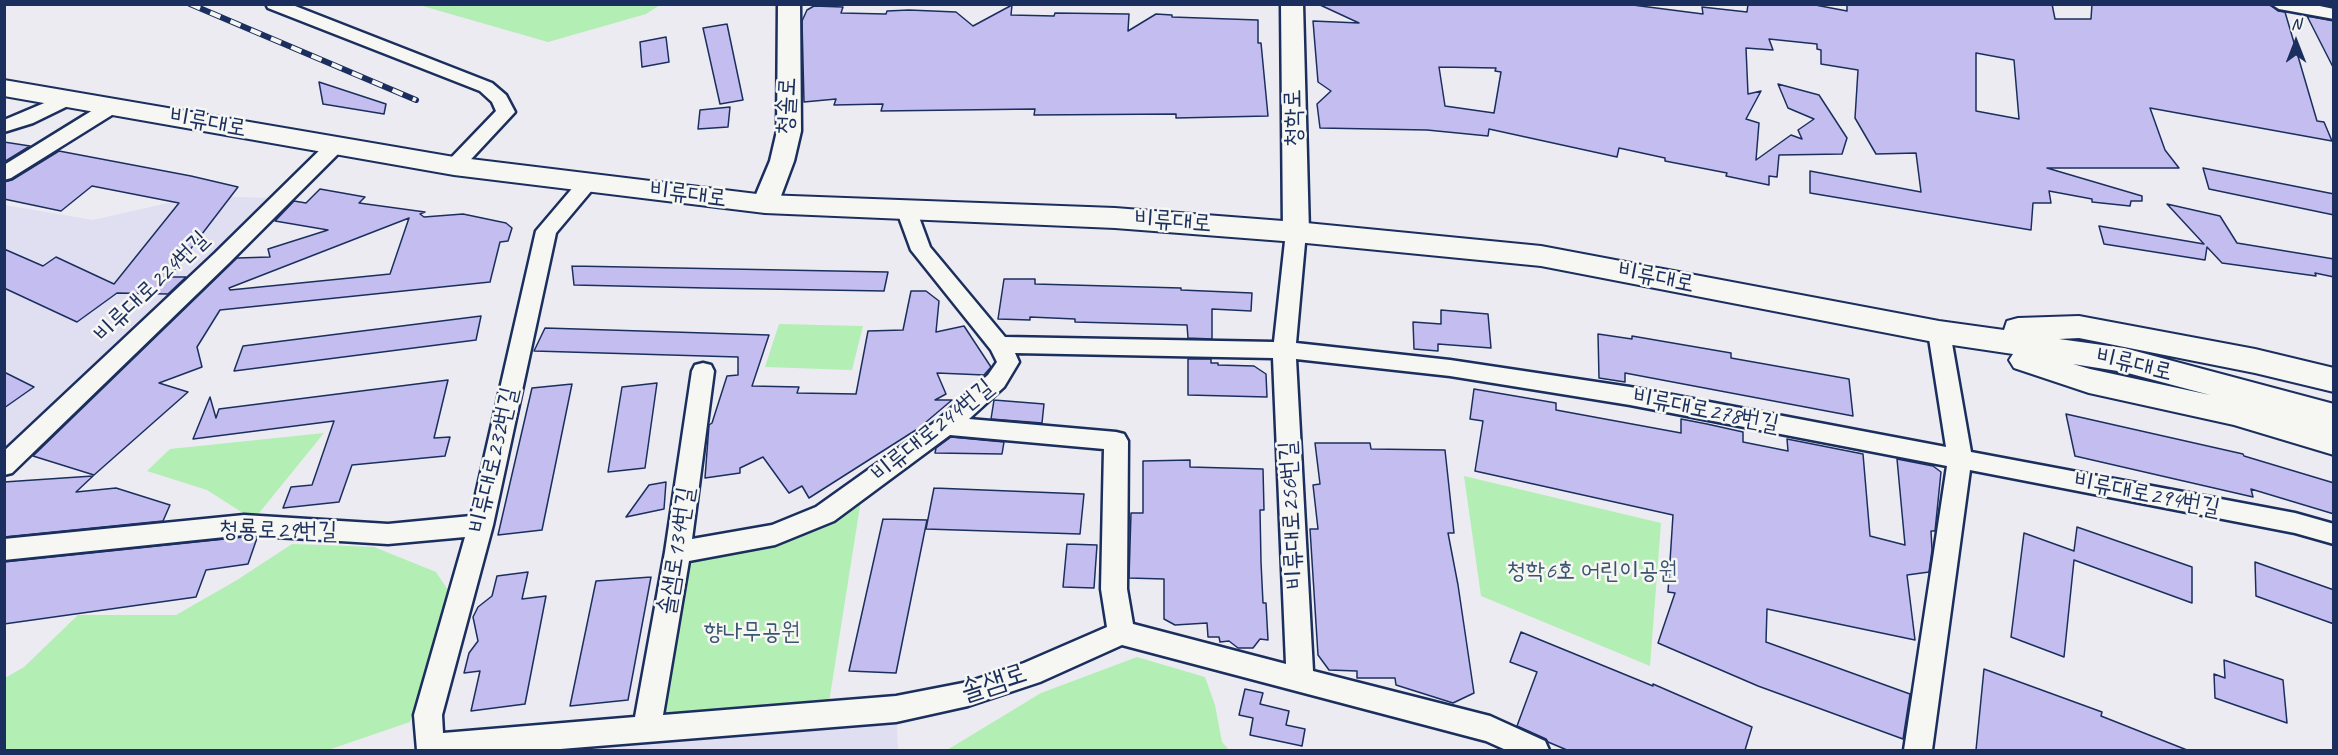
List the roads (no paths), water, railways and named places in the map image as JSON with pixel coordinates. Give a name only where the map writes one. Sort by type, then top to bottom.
[{"type":"main road","name":"비류대로","points":[[4,88],[454,166],[765,204],[1115,218],[1296,232],[1541,256],[1939,332],[2124,360],[2334,417]]},
{"type":"main road","points":[[1939,332],[2079,327],[2255,361],[2334,380]]},
{"type":"main road","points":[[1939,332],[2089,381],[2234,413],[2334,442]]},
{"type":"street","points":[[274,4],[486,87],[500,99],[506,112],[454,166]]},
{"type":"street","name":"청솔로","points":[[765,204],[782,161],[789,131],[789,4]]},
{"type":"street","name":"청학로","points":[[1292,4],[1296,232]]},
{"type":"street","points":[[2279,4],[2334,14]]},
{"type":"street","points":[[4,126],[26,119],[68,99]]},
{"type":"street","points":[[4,174],[113,106]]},
{"type":"street","name":"비류대로224번길","points":[[4,466],[222,258],[336,145]]},
{"type":"street","name":"비류대로232번길","points":[[431,749],[428,714],[481,525],[546,231],[588,183]]},
{"type":"street","name":"비류대로244번길","points":[[678,552],[775,535],[825,514],[946,426],[996,381],[1008,362],[999,345],[921,250],[906,209]]},
{"type":"street","name":"비류대로256번길","points":[[1296,232],[1284,350],[1299,680]]},
{"type":"street","points":[[1918,750],[1960,459],[1939,332]]},
{"type":"street","points":[[999,345],[1284,350]]},
{"type":"street","name":"비류대로278번길","points":[[1284,350],[1450,368],[1630,396],[1960,459]]},
{"type":"street","name":"솔샘로134번길","points":[[647,729],[678,552],[703,371]]},
{"type":"street","points":[[946,426],[1116,441],[1114,589],[1121,633],[1490,729],[1535,750]]},
{"type":"street","name":"비류대로294번길","points":[[1960,459],[2295,523],[2334,534]]},
{"type":"street","name":"청룡로29번길","points":[[4,550],[244,525],[387,534],[481,525]]},
{"type":"street","name":"솔샘로","points":[[431,749],[896,709],[968,694],[1019,677],[1121,633]]},
{"type":"railway","points":[[190,4],[416,100]]},
{"type":"park label","name":"청학6호 어린이공원","points":[[1592,572]]},
{"type":"park label","name":"향나무공원","points":[[752,633]]}]
